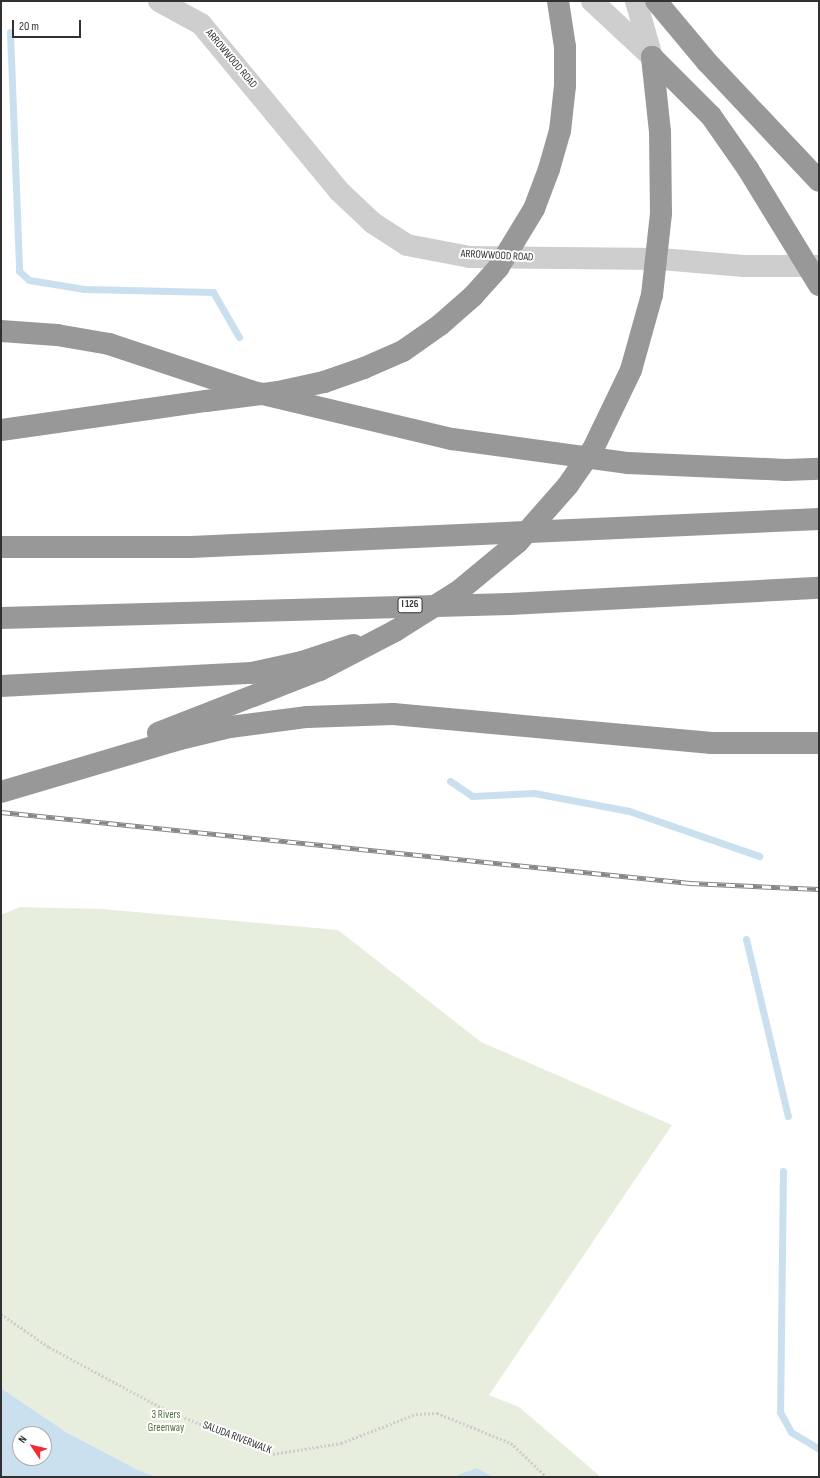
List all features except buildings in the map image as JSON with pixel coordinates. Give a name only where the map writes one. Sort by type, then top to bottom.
[{"type":"highway","points":[[1,430],[278,392],[324,382],[364,368],[403,351],[440,325],[473,296],[498,268],[534,209],[549,169],[561,116],[565,47],[558,1]]},
{"type":"highway","points":[[656,1],[706,62],[819,181]]},
{"type":"highway","points":[[652,57],[711,116],[748,169],[819,285]]},
{"type":"highway","points":[[1,792],[178,732],[320,670],[395,631],[460,590],[518,542],[564,490],[593,449],[631,370],[643,331],[652,295],[661,213],[660,132],[652,57]]},
{"type":"highway","points":[[1,330],[58,334],[109,344],[250,391],[452,439],[628,463],[786,470],[819,469]]},
{"type":"highway","points":[[1,419],[126,412]]},
{"type":"highway","points":[[1,547],[191,547],[819,519]]},
{"type":"highway","name":"I 126","points":[[1,618],[510,604],[819,588]]},
{"type":"highway","points":[[1,686],[252,673],[302,662],[395,631]]},
{"type":"highway","points":[[178,732],[277,720],[393,714],[712,743],[819,743]]},
{"type":"street","name":"ARROWWOOD ROAD","points":[[159,1],[201,24],[339,191],[374,223],[407,245],[470,257],[661,259],[744,266],[819,266]]},
{"type":"street","points":[[592,1],[652,57]]},
{"type":"street","points":[[636,1],[652,57]]},
{"type":"path","name":"SALUDA RIVERWALK","points":[[1,1314],[49,1347],[166,1410],[273,1454],[341,1443],[416,1414],[437,1413],[511,1443],[547,1477]]},
{"type":"green space","name":"3 Rivers Greenway","points":[[20,907],[102,909],[338,930],[481,1042],[672,1125],[489,1395],[519,1407],[601,1477],[494,1477],[477,1468],[454,1477],[157,1477],[138,1470],[66,1432],[1,1388],[1,915]]},
{"type":"water","points":[[1,1388],[66,1432],[138,1470],[157,1477],[1,1477]]},
{"type":"water","points":[[477,1468],[494,1477],[454,1477],[460,1474]]},
{"type":"waterway","points":[[10,32],[19,271],[29,280],[84,289],[213,292],[239,337]]},
{"type":"waterway","points":[[450,781],[472,796],[534,793],[629,811],[759,856]]},
{"type":"waterway","points":[[746,939],[788,1116]]},
{"type":"waterway","points":[[783,1171],[780,1412],[791,1432],[819,1449]]},
{"type":"railway","points":[[1,812],[690,883],[819,889]]}]
